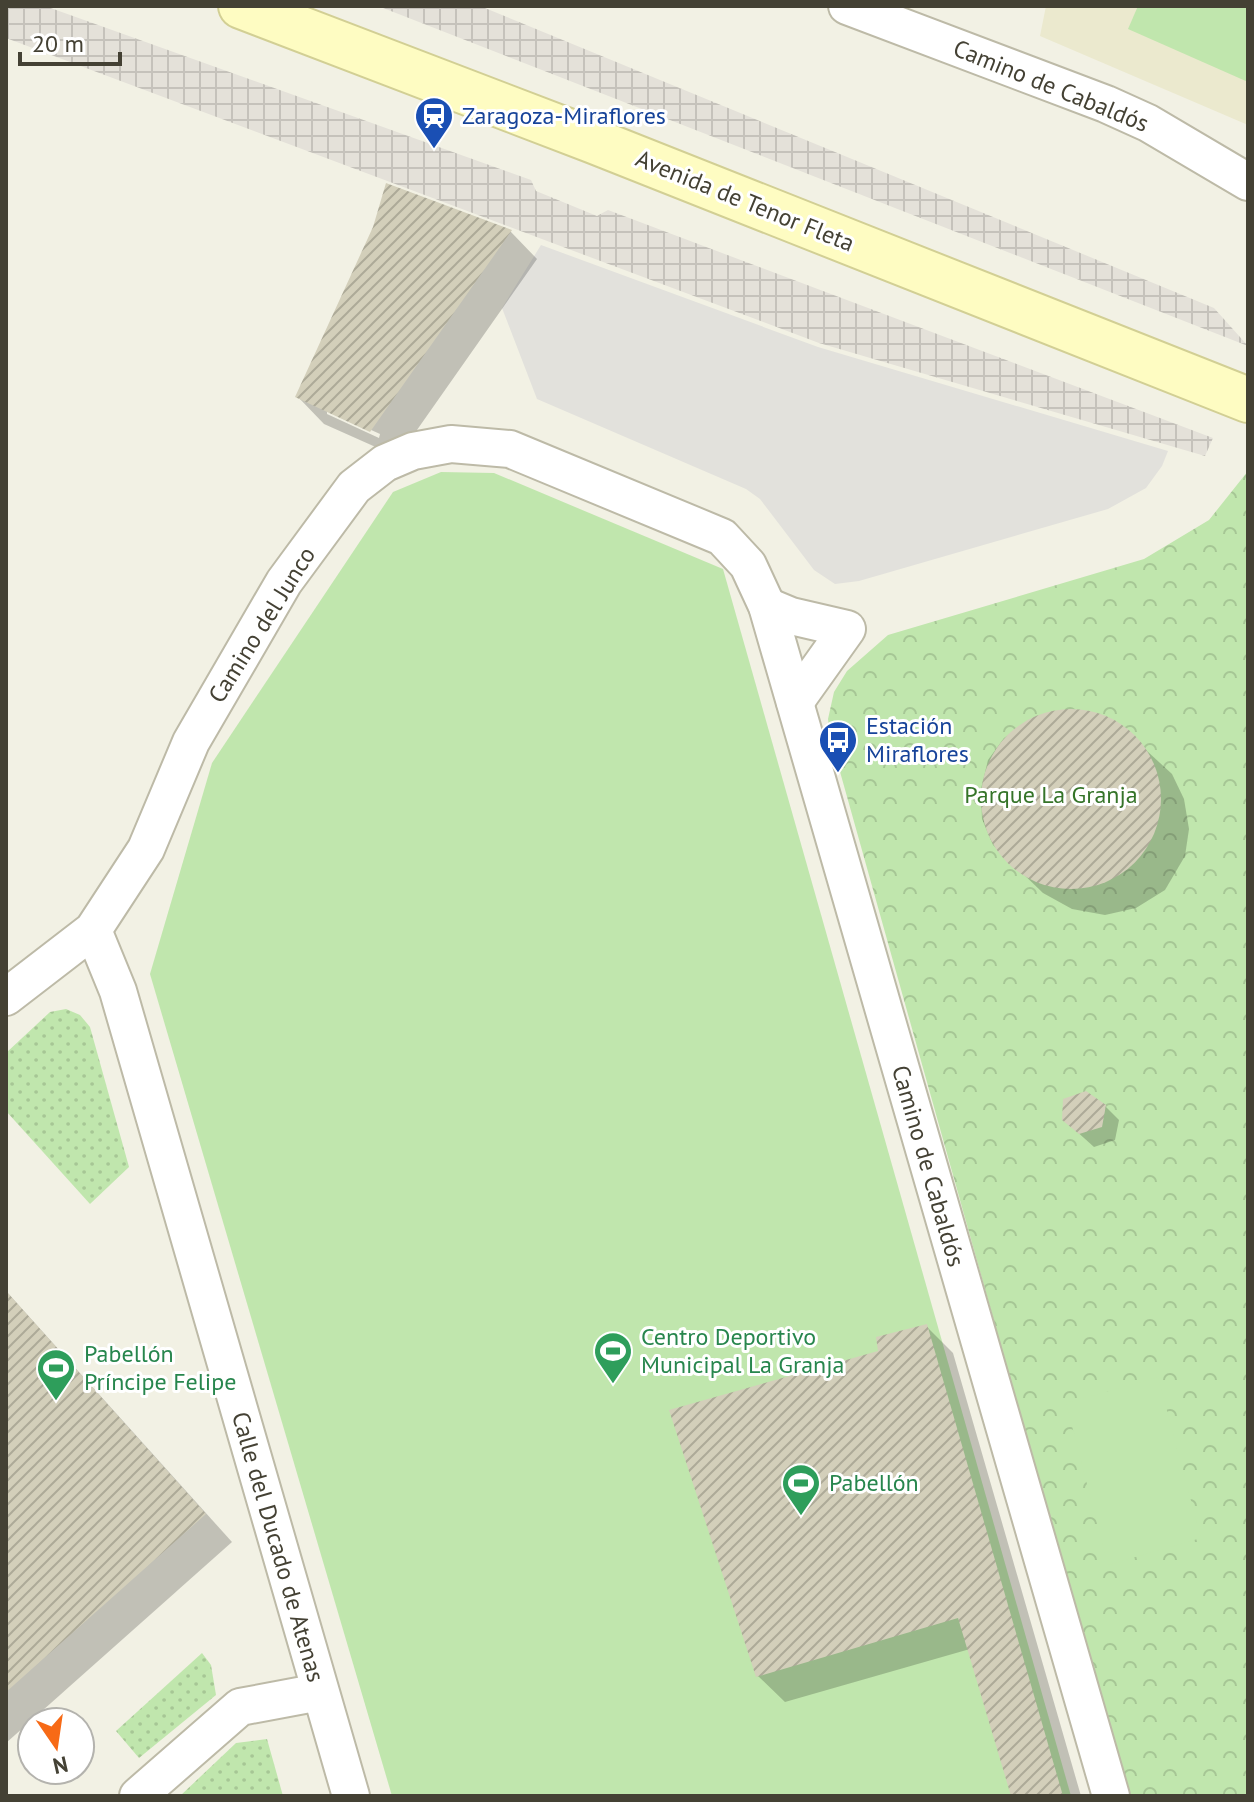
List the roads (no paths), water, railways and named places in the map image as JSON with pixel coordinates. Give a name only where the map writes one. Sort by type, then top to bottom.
[{"type":"main road","name":"Avenida de Tenor Fleta","points":[[241,6],[594,141],[1248,400]]},
{"type":"street","name":"Camino de Cabaldós","points":[[847,6],[1106,104],[1148,123],[1248,182]]},
{"type":"street","name":"Camino del Junco","points":[[6,997],[93,930],[146,849],[191,742],[284,582],[354,487],[396,457],[451,444],[489,446],[530,456],[722,537],[748,565],[767,606],[795,702]]},
{"type":"street","points":[[767,606],[791,616],[847,629],[795,702]]},
{"type":"street","name":"Camino de Cabaldós","points":[[795,702],[1111,1796]]},
{"type":"street","name":"Calle del Ducado de Atenas","points":[[93,930],[118,991],[351,1796]]},
{"type":"street","points":[[138,1796],[240,1707],[320,1692]]},
{"type":"place","name":"Zaragoza-Miraflores","points":[[434,150]]},
{"type":"place","name":"Estación Miraflores","points":[[838,774]]},
{"type":"place","name":"Centro Deportivo Municipal La Granja","points":[[613,1385]]},
{"type":"place","name":"Pabellón Príncipe Felipe","points":[[56,1402]]},
{"type":"place","name":"Pabellón","points":[[801,1517]]},
{"type":"park label","name":"Parque La Granja","points":[[1051,795]]}]
